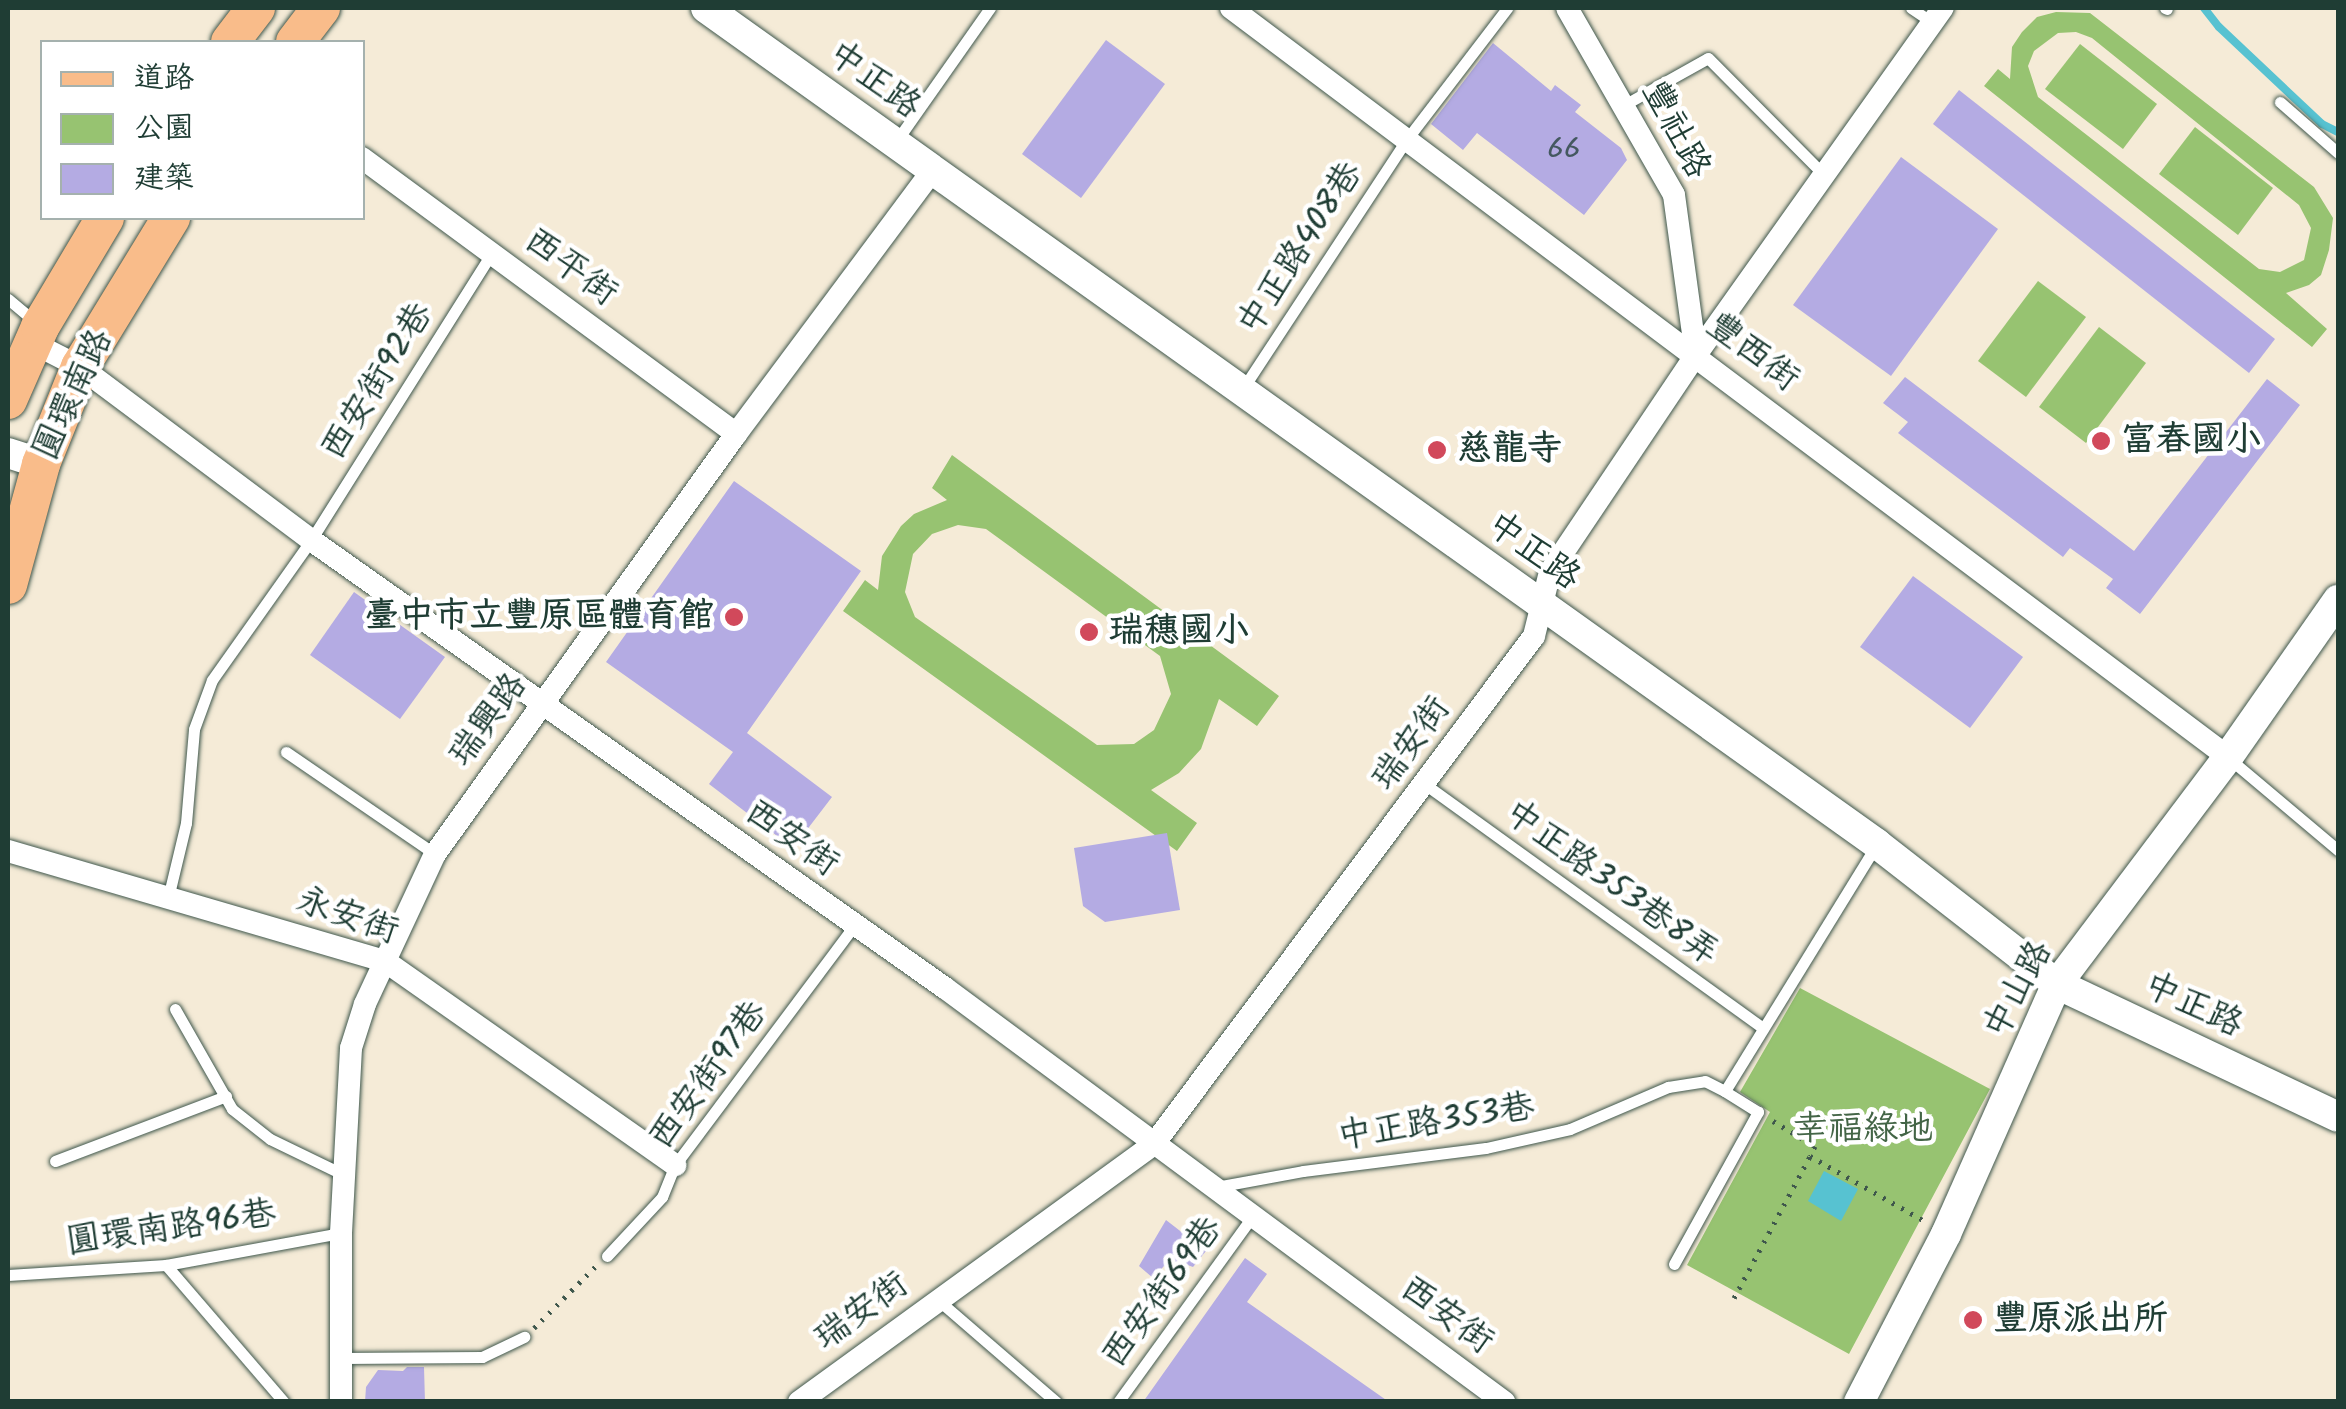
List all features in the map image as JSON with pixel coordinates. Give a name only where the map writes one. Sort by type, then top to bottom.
[{"type":"main road","points":[[232,40],[256,8]]},
{"type":"main road","points":[[297,40],[321,8]]},
{"type":"main road","name":"圓環南路","points":[[8,400],[36,335],[105,220]]},
{"type":"main road","name":"圓環南路","points":[[8,585],[24,459],[170,220]]},
{"type":"street","name":"中正路","points":[[706,8],[1877,844],[2057,984],[2338,1117]]},
{"type":"street","name":"豐社路","points":[[1567,8],[1674,195],[1696,355]]},
{"type":"street","name":"豐西街","points":[[1235,9],[2228,758]]},
{"type":"street","name":"瑞安街","points":[[799,1402],[1154,1144],[1534,636],[1550,572],[1696,355],[1938,15]]},
{"type":"street","name":"西平街","points":[[365,160],[736,434]]},
{"type":"street","name":"瑞興路","points":[[341,1402],[341,1233],[352,1048],[385,961],[435,854],[736,434],[933,170]]},
{"type":"street","name":"西安街","points":[[36,335],[311,540],[854,926],[1504,1402]]},
{"type":"street","name":"中山路","points":[[1859,1402],[1946,1234],[2057,984],[2228,758],[2338,600]]},
{"type":"street","name":"永安街","points":[[8,851],[385,961],[674,1165]]},
{"type":"lane","points":[[895,143],[990,8]]},
{"type":"lane","name":"中正路408巷","points":[[1242,390],[1407,139],[1507,8]]},
{"type":"lane","points":[[1911,8],[1938,15]]},
{"type":"lane","points":[[1624,105],[1708,58],[1824,175]]},
{"type":"lane","points":[[2280,102],[2338,154]]},
{"type":"lane","name":"西安街92巷","points":[[168,898],[186,823],[194,729],[212,680],[311,540],[492,253]]},
{"type":"lane","points":[[8,299],[36,335]]},
{"type":"lane","points":[[286,752],[435,854]]},
{"type":"lane","points":[[2228,758],[2338,850]]},
{"type":"lane","name":"中正路353巷8弄","points":[[1426,785],[1763,1028]]},
{"type":"lane","points":[[1674,1264],[1758,1112],[1725,1091],[1877,844]]},
{"type":"lane","name":"西安街97巷","points":[[606,1256],[662,1197],[674,1165],[854,926]]},
{"type":"lane","points":[[175,1010],[232,1108],[270,1139],[344,1175]]},
{"type":"lane","name":"中正路353巷","points":[[1215,1187],[1303,1170],[1486,1148],[1570,1129],[1668,1087],[1705,1081],[1725,1091]]},
{"type":"lane","points":[[55,1161],[226,1096]]},
{"type":"lane","name":"西安街69巷","points":[[1118,1402],[1252,1217]]},
{"type":"lane","name":"圓環南路96巷","points":[[8,1274],[166,1264],[341,1233]]},
{"type":"lane","points":[[166,1264],[284,1402]]},
{"type":"lane","points":[[938,1300],[1056,1402]]},
{"type":"lane","points":[[341,1358],[482,1357],[524,1337]]},
{"type":"path","points":[[1734,1298],[1815,1146],[1758,1112]]},
{"type":"path","points":[[1810,1156],[1946,1234]]},
{"type":"path","points":[[524,1337],[606,1256]]},
{"type":"green space","points":[[2056,12],[2090,13],[2314,187],[2333,218],[2329,250],[2321,275],[2309,285],[2286,293],[2327,329],[2312,347],[1984,86],[1998,69],[2010,79],[2012,47],[2037,17]],"holes":[[[2076,32],[2092,38],[2299,205],[2311,228],[2304,260],[2280,272],[2259,269],[2038,97],[2028,66],[2034,51],[2058,33]]]},
{"type":"green space","points":[[2080,44],[2157,104],[2123,149],[2045,89]]},
{"type":"green space","points":[[2195,127],[2273,188],[2238,235],[2159,174]]},
{"type":"green space","points":[[2038,281],[2086,317],[2026,397],[1978,361]]},
{"type":"green space","points":[[2099,327],[2146,363],[2086,443],[2039,407]]},
{"type":"green space","points":[[952,455],[1279,696],[1257,726],[1219,699],[1201,749],[1179,773],[1151,790],[1197,823],[1177,851],[843,611],[865,580],[878,590],[882,556],[901,526],[914,514],[947,500],[932,488]],"holes":[[[958,525],[986,529],[1160,656],[1171,694],[1154,730],[1134,744],[1097,745],[915,617],[905,592],[913,554],[932,534]]]},
{"type":"green space","name":"幸福綠地","points":[[1800,988],[1990,1089],[1849,1354],[1687,1265],[1770,1112],[1740,1092]]},
{"type":"water","points":[[1824,1171],[1858,1189],[1841,1221],[1808,1201]]},
{"type":"building","points":[[1106,40],[1165,84],[1081,198],[1022,154]]},
{"type":"building","points":[[1493,43],[1551,91],[1555,85],[1581,105],[1575,112],[1621,148],[1627,160],[1584,215],[1477,133],[1463,150],[1431,124]]},
{"type":"building","points":[[1959,90],[2275,339],[2249,373],[1933,124]]},
{"type":"building","points":[[1901,157],[1998,229],[1891,376],[1793,305]]},
{"type":"building","points":[[1905,377],[2134,551],[2267,379],[2300,405],[2140,614],[2106,588],[2113,579],[2070,548],[2063,557],[1898,433],[1908,422],[1883,403]]},
{"type":"building","name":"臺中市立豐原區體育館","points":[[734,481],[861,571],[747,733],[832,797],[793,848],[709,784],[733,752],[606,662]]},
{"type":"building","points":[[1913,576],[2023,657],[1970,728],[1860,647]]},
{"type":"building","points":[[354,592],[445,657],[400,719],[310,655]]},
{"type":"building","points":[[1167,833],[1180,910],[1105,922],[1083,906],[1074,848]]},
{"type":"building","points":[[1166,1220],[1206,1251],[1193,1267],[1179,1262],[1172,1272],[1164,1266],[1153,1278],[1139,1266]]},
{"type":"building","points":[[1245,1258],[1267,1274],[1247,1302],[1389,1402],[1143,1402]]},
{"type":"building","points":[[407,1367],[424,1367],[425,1402],[365,1402],[366,1387],[378,1370],[403,1371]]},
{"type":"waterway","points":[[2204,8],[2219,27],[2322,124],[2338,132]]},
{"type":"place","name":"富春國小","points":[[2101,441]]},
{"type":"place","name":"慈龍寺","points":[[1437,450]]},
{"type":"place","name":"臺中市立豐原區體育館","points":[[734,617]]},
{"type":"place","name":"瑞穗國小","points":[[1089,632]]},
{"type":"place","name":"豐原派出所","points":[[1973,1320]]}]
